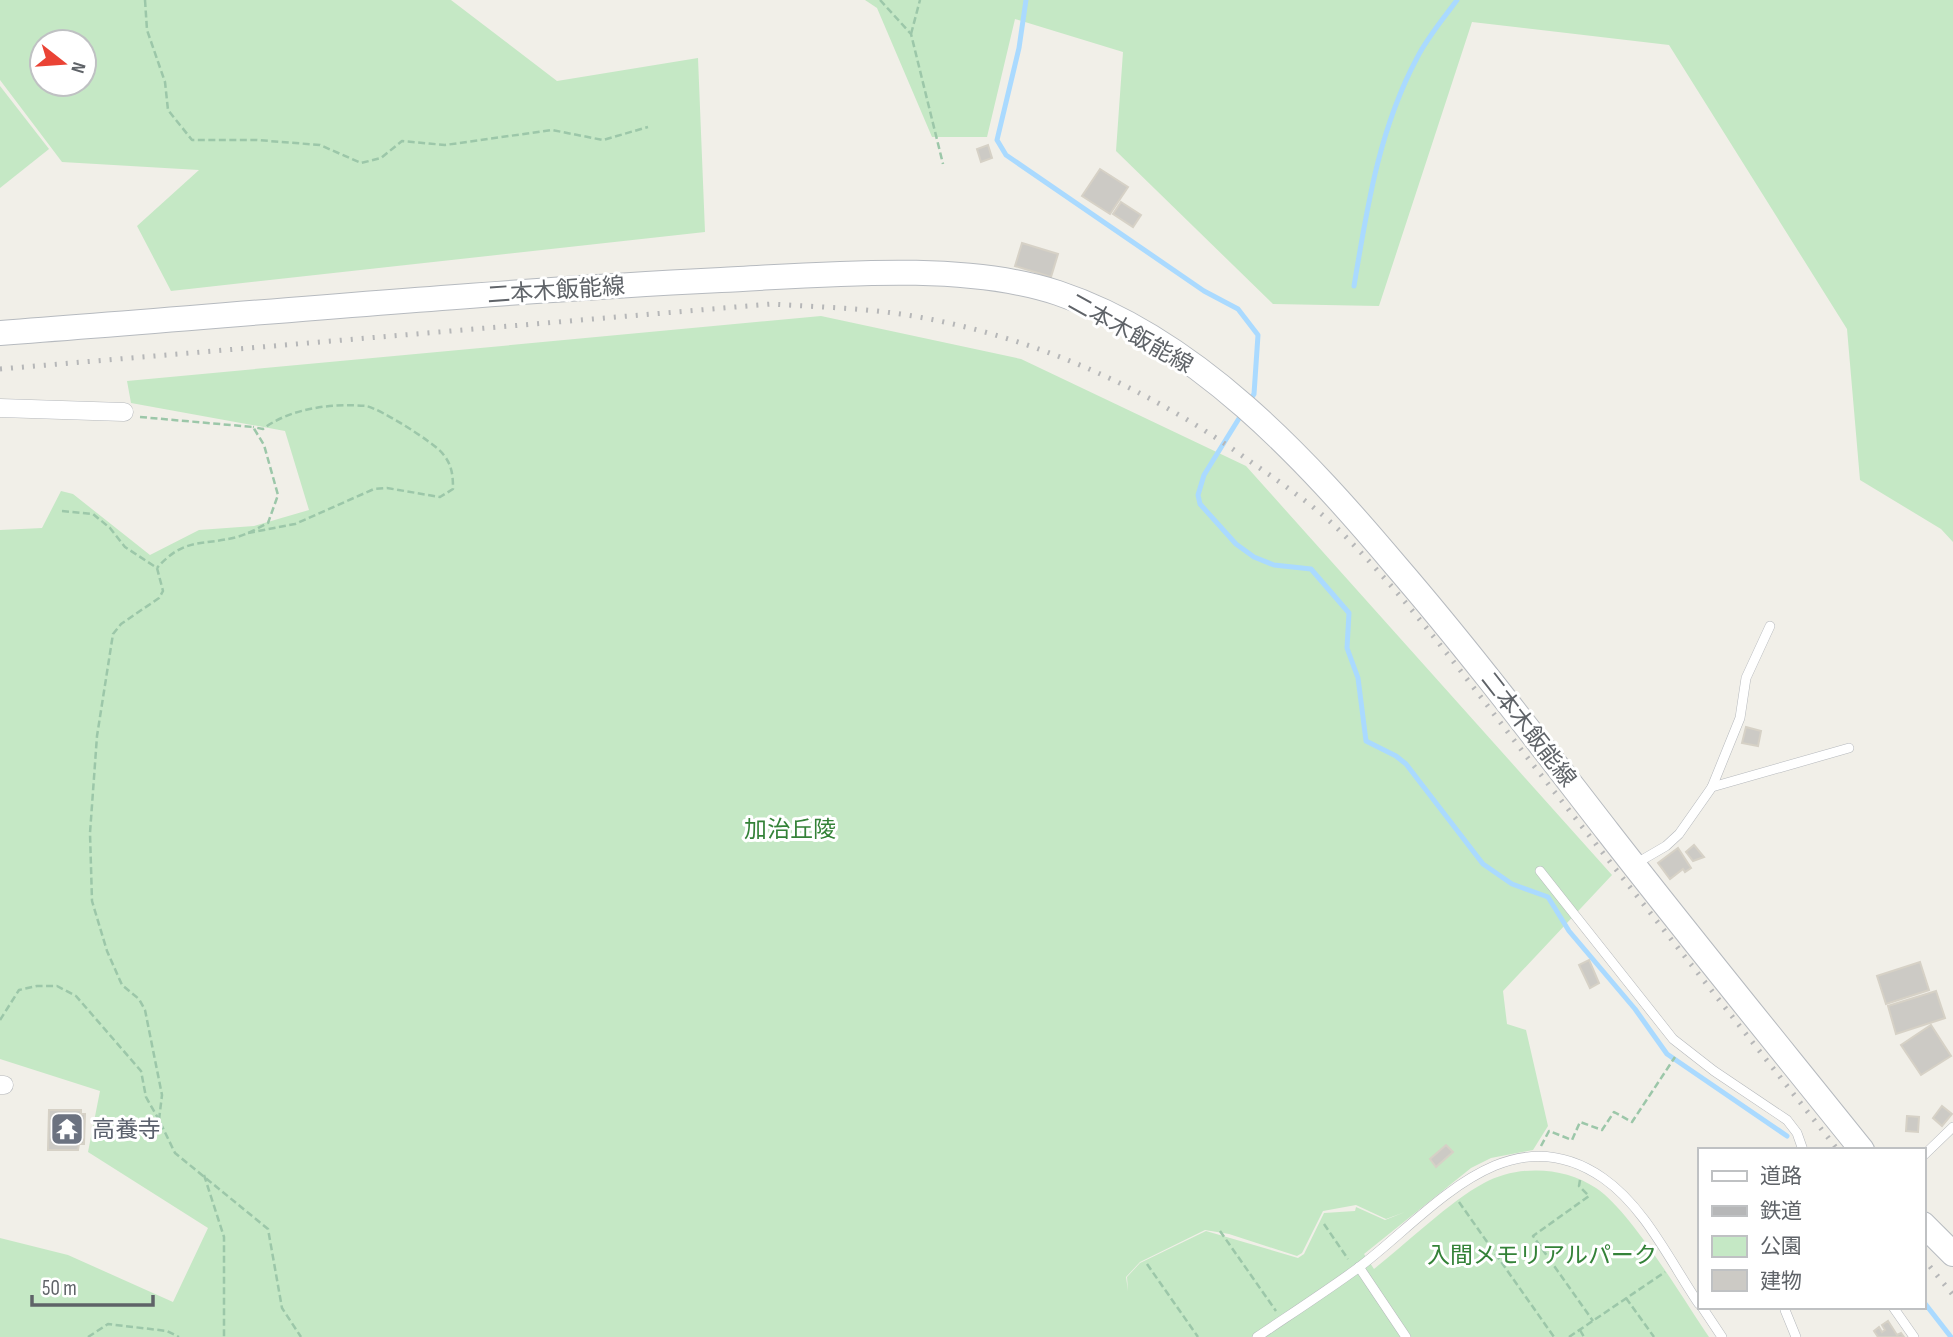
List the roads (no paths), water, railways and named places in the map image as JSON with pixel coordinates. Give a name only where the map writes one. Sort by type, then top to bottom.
[{"type":"main road","name":"二本木飯能線","points":[[0,333],[610,286],[781,277],[970,276],[1034,286],[1076,300],[1154,341],[1246,407],[1314,472],[1429,604],[1633,865],[1860,1148]]},
{"type":"main road","points":[[1925,1226],[1953,1254]]},
{"type":"street","points":[[0,408],[124,412]]},
{"type":"lane","points":[[1633,865],[1666,846],[1679,834],[1712,787],[1740,718],[1746,678],[1770,626]]},
{"type":"lane","points":[[1712,787],[1849,748]]},
{"type":"lane","points":[[1540,871],[1673,1039],[1714,1071],[1787,1120],[1797,1133],[1802,1148]]},
{"type":"lane","points":[[1925,1154],[1953,1127]]},
{"type":"lane","points":[[1257,1337],[1357,1268],[1475,1173],[1501,1161],[1536,1157],[1565,1160],[1604,1178],[1628,1201],[1698,1303]]},
{"type":"lane","points":[[1357,1268],[1406,1337]]},
{"type":"lane","points":[[1702,1309],[1722,1337]]},
{"type":"lane","points":[[1894,1309],[1914,1337]]},
{"type":"lane","points":[[1785,1310],[1796,1337]]},
{"type":"waterway","points":[[1026,0],[1019,48],[997,140],[1006,155],[1204,291],[1238,309],[1258,335],[1254,394],[1250,400]]},
{"type":"waterway","points":[[1354,286],[1376,169],[1393,113],[1421,51],[1457,0]]},
{"type":"waterway","points":[[1243,412],[1204,475],[1198,495],[1200,504],[1236,544],[1254,557],[1274,565],[1311,569],[1349,613],[1347,648],[1358,678],[1366,741],[1406,764],[1483,864],[1512,884],[1548,897],[1569,931],[1635,1009],[1667,1054],[1787,1136]]},
{"type":"waterway","points":[[1925,1304],[1951,1337]]},
{"type":"railway","points":[[0,369],[771,304],[878,311],[959,325],[1004,337],[1090,370],[1173,411],[1276,479],[1324,516],[1373,565],[1449,656],[1836,1148]]},
{"type":"railway","points":[[1925,1260],[1953,1295]]},
{"type":"place","name":"高養寺","points":[[67,1129]]},
{"type":"park label","name":"加治丘陵","points":[[790,829]]},
{"type":"park label","name":"入間メモリアルパーク","points":[[1542,1255]]}]
